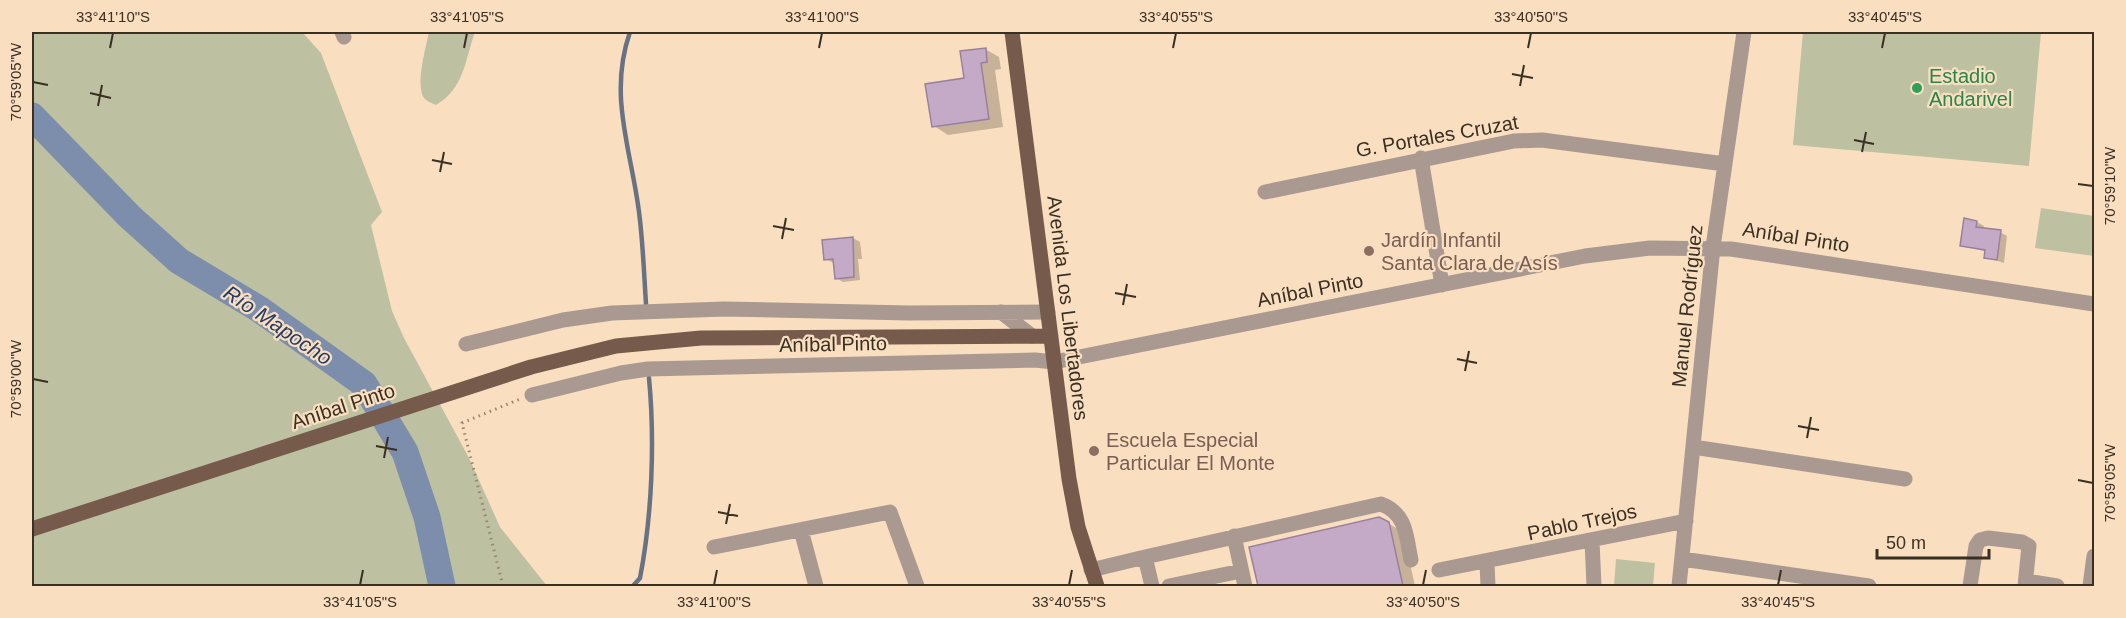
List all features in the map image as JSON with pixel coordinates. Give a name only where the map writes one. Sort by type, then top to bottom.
[{"type":"main road","name":"Avenida Los Libertadores","points":[[1012,32],[1073,503],[1097,586]]},
{"type":"main road","name":"Aníbal Pinto","points":[[32,529],[487,381],[581,353],[652,341],[740,337],[1051,336]]},
{"type":"street","name":"Manuel Rodríguez","points":[[1679,586],[1713,247],[1744,32]]},
{"type":"street","name":"G. Portales Cruzat","points":[[1265,192],[1421,158],[1514,141],[1535,140],[1725,164]]},
{"type":"street","points":[[1421,158],[1442,285]]},
{"type":"street","name":"Aníbal Pinto","points":[[532,395],[621,373],[648,369],[1035,360],[1054,362],[1607,252],[1650,248],[1713,247],[2094,304]]},
{"type":"street","name":"Aníbal Pinto","points":[[466,344],[563,320],[612,313],[724,309],[1048,312]]},
{"type":"street","points":[[1001,312],[1032,336]]},
{"type":"street","points":[[1693,447],[1905,479]]},
{"type":"street","points":[[1091,570],[1381,504],[1393,509],[1403,519],[1411,560]]},
{"type":"street","points":[[714,547],[890,512],[917,586]]},
{"type":"street","name":"Pablo Trejos","points":[[1439,570],[1487,563],[1686,521]]},
{"type":"street","points":[[801,530],[816,586]]},
{"type":"street","points":[[1234,536],[1245,586]]},
{"type":"street","points":[[1971,586],[1976,546],[1984,538],[2028,544],[2031,554],[2025,584],[2057,586]]},
{"type":"street","points":[[1592,541],[1594,586]]},
{"type":"street","points":[[2092,585],[2094,556]]},
{"type":"street","points":[[1145,557],[1152,586]]},
{"type":"street","points":[[1682,559],[1869,586]]},
{"type":"street","points":[[1487,563],[1488,586]]},
{"type":"street","points":[[1169,586],[1241,571]]},
{"type":"path","points":[[503,586],[462,423],[532,395]]},
{"type":"green space","points":[[32,32],[302,32],[321,53],[382,212],[371,225],[392,311],[404,338],[469,458],[500,527],[547,586],[32,586]]},
{"type":"green space","points":[[429,32],[475,32],[458,82],[452,91],[436,105],[424,98],[421,84]]},
{"type":"green space","name":"Estadio Andarivel","points":[[1803,32],[2041,32],[2029,166],[1793,145]]},
{"type":"green space","points":[[2041,208],[2094,216],[2094,256],[2035,248]]},
{"type":"green space","points":[[1616,559],[1655,563],[1653,586],[1614,586]]},
{"type":"building","points":[[986,48],[987,62],[981,63],[989,119],[932,127],[925,84],[964,78],[960,51]]},
{"type":"building","points":[[1964,218],[1977,221],[1976,227],[2001,230],[1997,260],[1984,258],[1985,250],[1960,246]]},
{"type":"building","points":[[853,237],[854,277],[835,279],[833,259],[824,260],[822,240]]},
{"type":"building","points":[[1379,517],[1389,522],[1403,586],[1258,586],[1249,547]]},
{"type":"waterway","points":[[630,32],[624,55],[621,100],[639,212],[646,304]]},
{"type":"waterway","name":"Río Mapocho","points":[[32,116],[129,216],[179,261],[259,309],[364,384],[405,452],[427,517],[442,586]]},
{"type":"waterway","points":[[633,586],[640,578],[650,504],[652,428],[649,378]]},
{"type":"place","name":"Estadio Andarivel","points":[[1917,88]]},
{"type":"place","name":"Jardín Infantil Santa Clara de Asís","points":[[1369,251]]},
{"type":"place","name":"Escuela Especial Particular El Monte","points":[[1094,451]]}]
